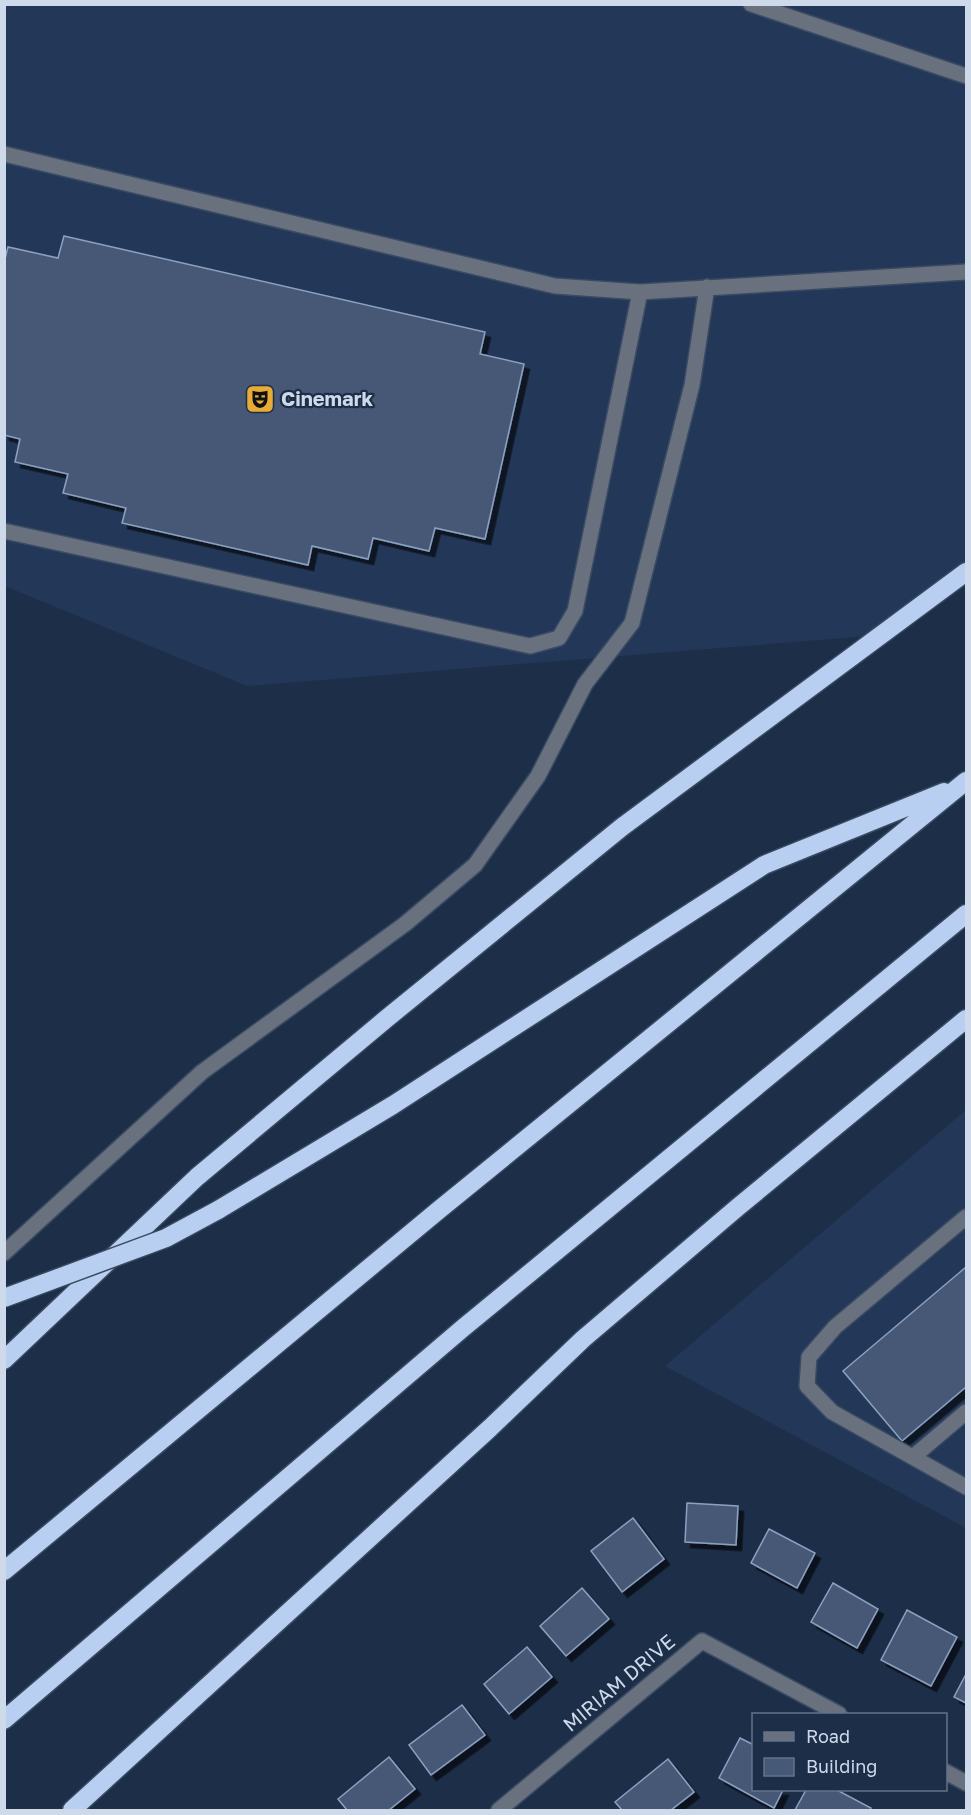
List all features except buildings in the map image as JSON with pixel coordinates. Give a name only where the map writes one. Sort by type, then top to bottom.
[{"type":"highway","points":[[4,1360],[197,1177],[386,1019],[622,826],[966,572]]},
{"type":"highway","points":[[4,1298],[166,1238],[218,1210],[393,1105],[764,865],[964,783]]},
{"type":"highway","points":[[4,1571],[440,1209],[964,783]]},
{"type":"highway","points":[[4,1720],[463,1328],[966,914]]},
{"type":"highway","points":[[72,1810],[481,1436],[583,1339],[738,1207],[966,1019]]},
{"type":"street","points":[[751,4],[966,76]]},
{"type":"street","points":[[4,154],[555,286],[640,292],[707,286],[966,272]]},
{"type":"street","points":[[4,1253],[202,1072],[405,924],[476,865],[538,776],[585,684],[632,623],[692,385],[707,286]]},
{"type":"street","points":[[4,531],[530,646],[559,638],[574,611],[640,292]]},
{"type":"street","points":[[966,1217],[835,1327],[809,1357],[807,1386],[832,1412],[966,1487]]},
{"type":"street","points":[[913,1457],[966,1412]]},
{"type":"street","name":"MIRIAM DRIVE","points":[[499,1810],[702,1641],[837,1713]]},
{"type":"street","points":[[947,1773],[966,1783]]},
{"type":"shaded area","points":[[4,5],[966,5],[966,572],[881,635],[247,686],[5,586]]},
{"type":"shaded area","points":[[966,1110],[966,1528],[665,1366]]},
{"type":"place","name":"Cinemark","points":[[260,399]]}]
